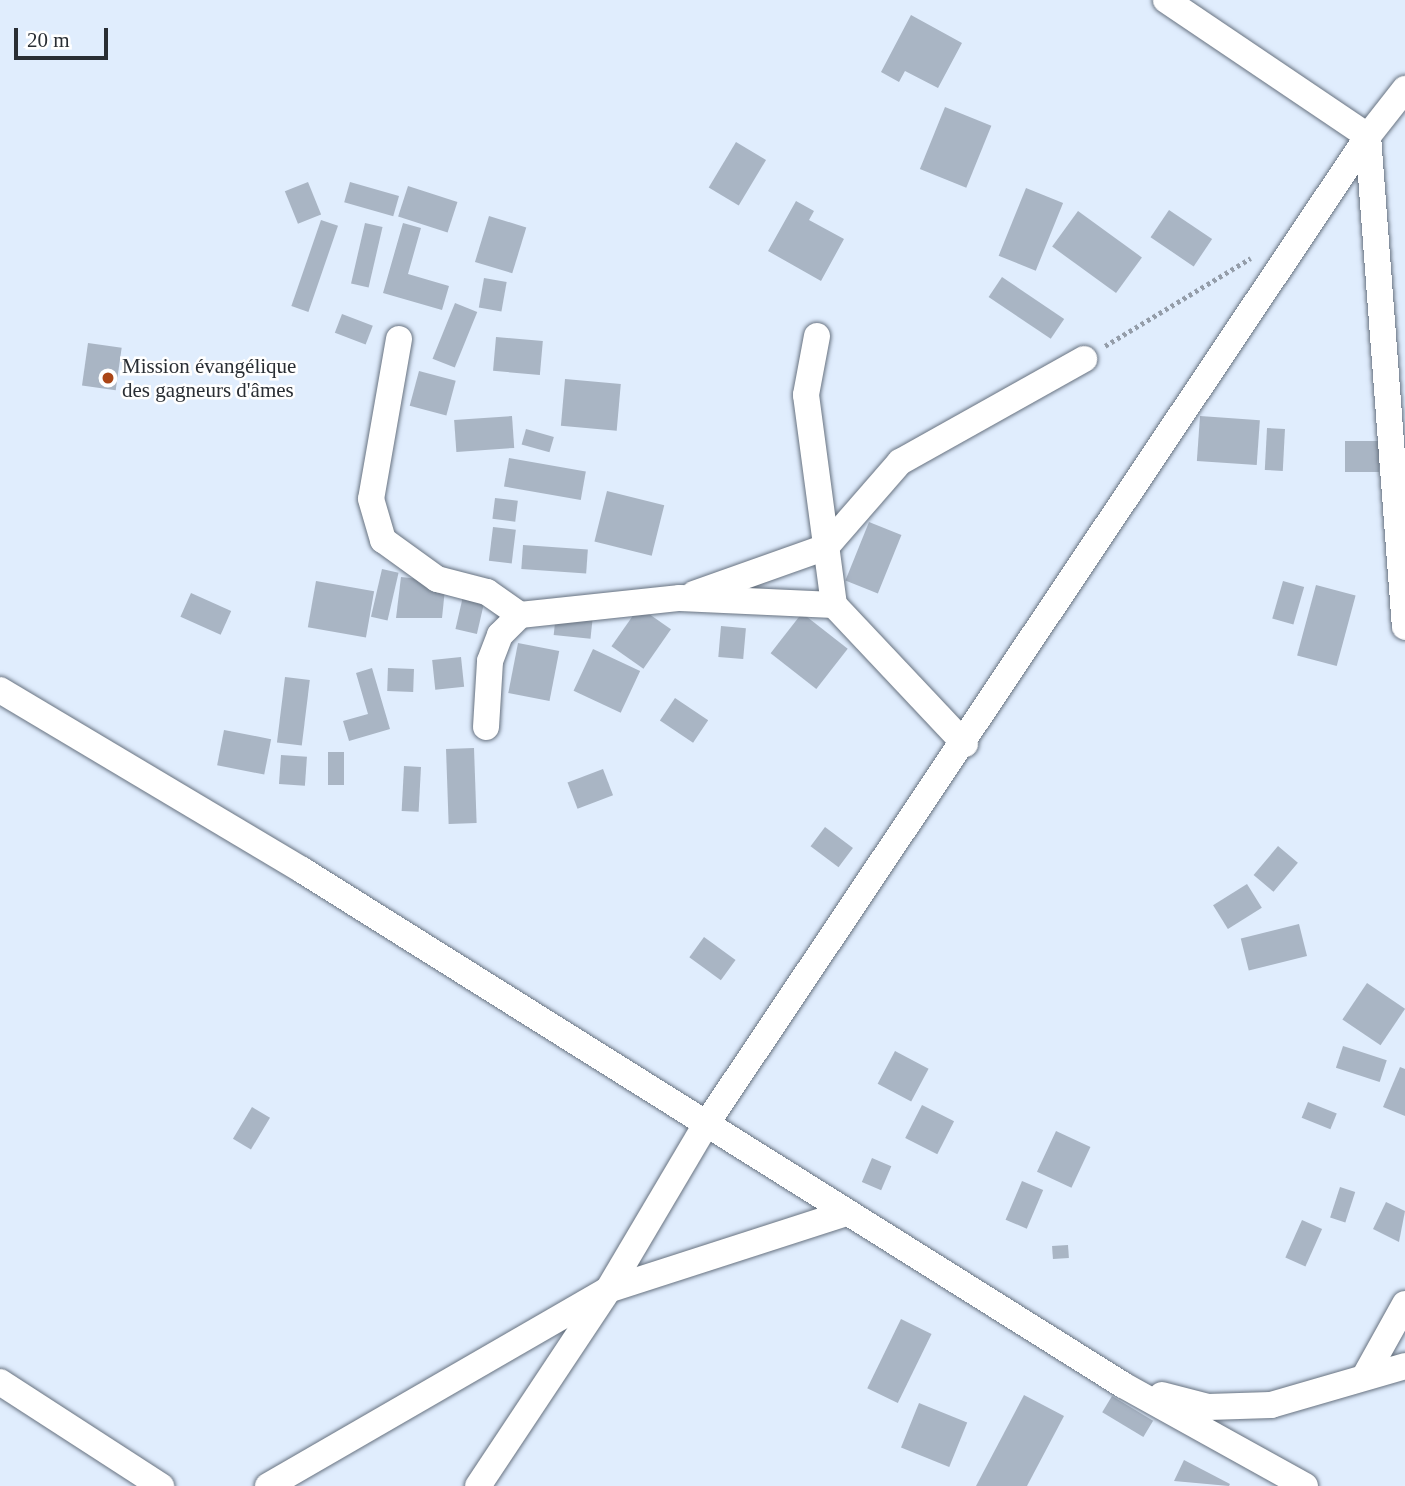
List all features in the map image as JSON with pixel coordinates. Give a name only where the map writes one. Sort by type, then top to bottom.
[{"type":"street","points":[[1166,0],[1368,136]]},
{"type":"street","points":[[478,1486],[608,1290],[705,1126],[965,744],[1368,136],[1405,89]]},
{"type":"street","points":[[1368,136],[1405,627]]},
{"type":"street","points":[[817,336],[806,395],[834,605],[965,744]]},
{"type":"street","points":[[400,339],[371,499],[383,540],[437,579],[487,592],[520,615]]},
{"type":"street","points":[[680,598],[826,547],[900,462],[1084,359]]},
{"type":"street","points":[[486,727],[490,661],[500,635],[520,615],[680,598],[834,605]]},
{"type":"street","points":[[0,690],[302,870],[705,1126],[1123,1385],[1305,1486]]},
{"type":"street","points":[[268,1486],[608,1290],[846,1213]]},
{"type":"street","points":[[1366,1374],[1405,1304]]},
{"type":"street","points":[[1123,1385],[1208,1407],[1271,1405],[1366,1374],[1405,1366]]},
{"type":"street","points":[[0,1382],[161,1486]]},
{"type":"path","points":[[1084,359],[1261,252],[1292,251]]},
{"type":"building","points":[[911,15],[962,43],[938,88],[905,71],[899,82],[881,72]]},
{"type":"building","points":[[945,107],[991,126],[966,188],[920,169]]},
{"type":"building","points":[[736,142],[766,160],[739,205],[709,187]]},
{"type":"building","points":[[308,182],[321,214],[298,224],[285,191]]},
{"type":"building","points":[[350,182],[399,196],[393,216],[344,202]]},
{"type":"building","points":[[408,186],[457,202],[448,233],[398,216]]},
{"type":"building","points":[[1026,188],[1063,203],[1036,271],[999,256]]},
{"type":"building","points":[[796,201],[814,211],[809,220],[844,239],[821,281],[768,251]]},
{"type":"building","points":[[1169,210],[1212,239],[1194,266],[1151,237]]},
{"type":"building","points":[[1078,211],[1142,257],[1116,293],[1052,247]]},
{"type":"building","points":[[489,216],[526,227],[512,273],[475,262]]},
{"type":"building","points":[[321,220],[338,226],[308,312],[291,306]]},
{"type":"building","points":[[365,223],[383,227],[369,287],[351,283]]},
{"type":"building","points":[[403,223],[421,228],[408,274],[449,286],[442,310],[383,293]]},
{"type":"building","points":[[1002,277],[1064,319],[1051,339],[989,297]]},
{"type":"building","points":[[484,278],[507,282],[501,312],[479,308]]},
{"type":"building","points":[[455,303],[477,312],[455,368],[433,359]]},
{"type":"building","points":[[342,314],[373,326],[366,344],[335,333]]},
{"type":"building","points":[[496,337],[543,341],[540,375],[493,371]]},
{"type":"building","points":[[88,343],[122,348],[116,390],[82,386]]},
{"type":"building","points":[[419,371],[456,381],[446,416],[410,406]]},
{"type":"building","points":[[565,379],[621,384],[617,431],[561,426]]},
{"type":"building","points":[[512,416],[514,448],[456,452],[454,420]]},
{"type":"building","points":[[1200,416],[1260,420],[1257,465],[1197,461]]},
{"type":"building","points":[[1267,428],[1285,429],[1283,471],[1265,470]]},
{"type":"building","points":[[526,429],[554,437],[549,452],[522,444]]},
{"type":"building","points":[[1345,441],[1379,441],[1379,472],[1345,472]]},
{"type":"building","points":[[509,458],[586,472],[581,500],[504,487]]},
{"type":"building","points":[[607,491],[664,505],[652,556],[594,541]]},
{"type":"building","points":[[495,498],[518,501],[515,522],[492,519]]},
{"type":"building","points":[[869,522],[901,535],[878,594],[845,580]]},
{"type":"building","points":[[493,527],[516,530],[512,564],[489,561]]},
{"type":"building","points":[[523,545],[588,550],[586,573],[521,569]]},
{"type":"building","points":[[382,569],[399,573],[388,621],[371,617]]},
{"type":"building","points":[[401,577],[428,580],[445,589],[442,618],[396,618]]},
{"type":"building","points":[[316,581],[374,591],[366,638],[308,627]]},
{"type":"building","points":[[1283,581],[1304,587],[1293,625],[1272,618]]},
{"type":"building","points":[[1316,585],[1356,596],[1337,666],[1297,656]]},
{"type":"building","points":[[464,592],[485,597],[477,634],[455,629]]},
{"type":"building","points":[[191,593],[231,611],[221,635],[180,617]]},
{"type":"building","points":[[639,607],[671,629],[643,669],[611,646]]},
{"type":"building","points":[[556,613],[593,617],[590,639],[554,635]]},
{"type":"building","points":[[802,613],[848,649],[816,689],[771,653]]},
{"type":"building","points":[[721,626],[746,628],[743,659],[718,657]]},
{"type":"building","points":[[518,643],[559,651],[549,701],[508,693]]},
{"type":"building","points":[[593,649],[640,671],[621,713],[574,691]]},
{"type":"building","points":[[461,657],[464,687],[435,690],[432,660]]},
{"type":"building","points":[[372,668],[390,729],[349,741],[343,721],[368,714],[356,673]]},
{"type":"building","points":[[388,668],[414,669],[413,692],[387,691]]},
{"type":"building","points":[[285,677],[310,680],[302,746],[277,743]]},
{"type":"building","points":[[675,698],[708,720],[693,743],[660,720]]},
{"type":"building","points":[[224,730],[271,739],[264,774],[217,765]]},
{"type":"building","points":[[474,748],[477,823],[449,824],[446,749]]},
{"type":"building","points":[[328,752],[344,752],[344,785],[328,785]]},
{"type":"building","points":[[281,755],[307,757],[305,786],[279,784]]},
{"type":"building","points":[[404,766],[421,767],[419,812],[402,811]]},
{"type":"building","points":[[603,769],[613,795],[578,809],[568,783]]},
{"type":"building","points":[[825,827],[853,848],[839,867],[811,846]]},
{"type":"building","points":[[1278,846],[1298,863],[1273,892],[1254,875]]},
{"type":"building","points":[[1247,884],[1262,908],[1228,929],[1213,905]]},
{"type":"building","points":[[1299,924],[1307,956],[1249,971],[1241,939]]},
{"type":"building","points":[[704,937],[736,960],[721,980],[689,957]]},
{"type":"building","points":[[1367,983],[1405,1009],[1381,1045],[1342,1019]]},
{"type":"building","points":[[1343,1046],[1387,1060],[1380,1082],[1336,1068]]},
{"type":"building","points":[[895,1051],[929,1069],[911,1102],[878,1084]]},
{"type":"building","points":[[1400,1067],[1405,1069],[1405,1116],[1383,1107]]},
{"type":"building","points":[[1308,1102],[1337,1114],[1330,1129],[1302,1118]]},
{"type":"building","points":[[922,1105],[954,1121],[937,1154],[905,1138]]},
{"type":"building","points":[[252,1107],[270,1118],[251,1150],[233,1139]]},
{"type":"building","points":[[1056,1131],[1090,1147],[1071,1188],[1037,1172]]},
{"type":"building","points":[[872,1158],[891,1166],[881,1190],[862,1182]]},
{"type":"building","points":[[1022,1181],[1043,1190],[1027,1229],[1006,1220]]},
{"type":"building","points":[[1340,1187],[1355,1192],[1345,1222],[1330,1217]]},
{"type":"building","points":[[1386,1202],[1405,1211],[1399,1242],[1373,1229]]},
{"type":"building","points":[[1302,1220],[1322,1229],[1305,1266],[1285,1257]]},
{"type":"building","points":[[1068,1245],[1069,1258],[1053,1259],[1052,1246]]},
{"type":"building","points":[[901,1319],[932,1334],[898,1403],[867,1388]]},
{"type":"building","points":[[1024,1395],[1064,1416],[1027,1486],[976,1486]]},
{"type":"building","points":[[1112,1396],[1153,1421],[1143,1437],[1102,1412]]},
{"type":"building","points":[[919,1403],[967,1422],[949,1467],[901,1448]]},
{"type":"building","points":[[1184,1460],[1230,1484],[1229,1486],[1174,1481]]},
{"type":"place","name":"Mission évangélique des gagneurs d'âmes","points":[[108,378]]}]
